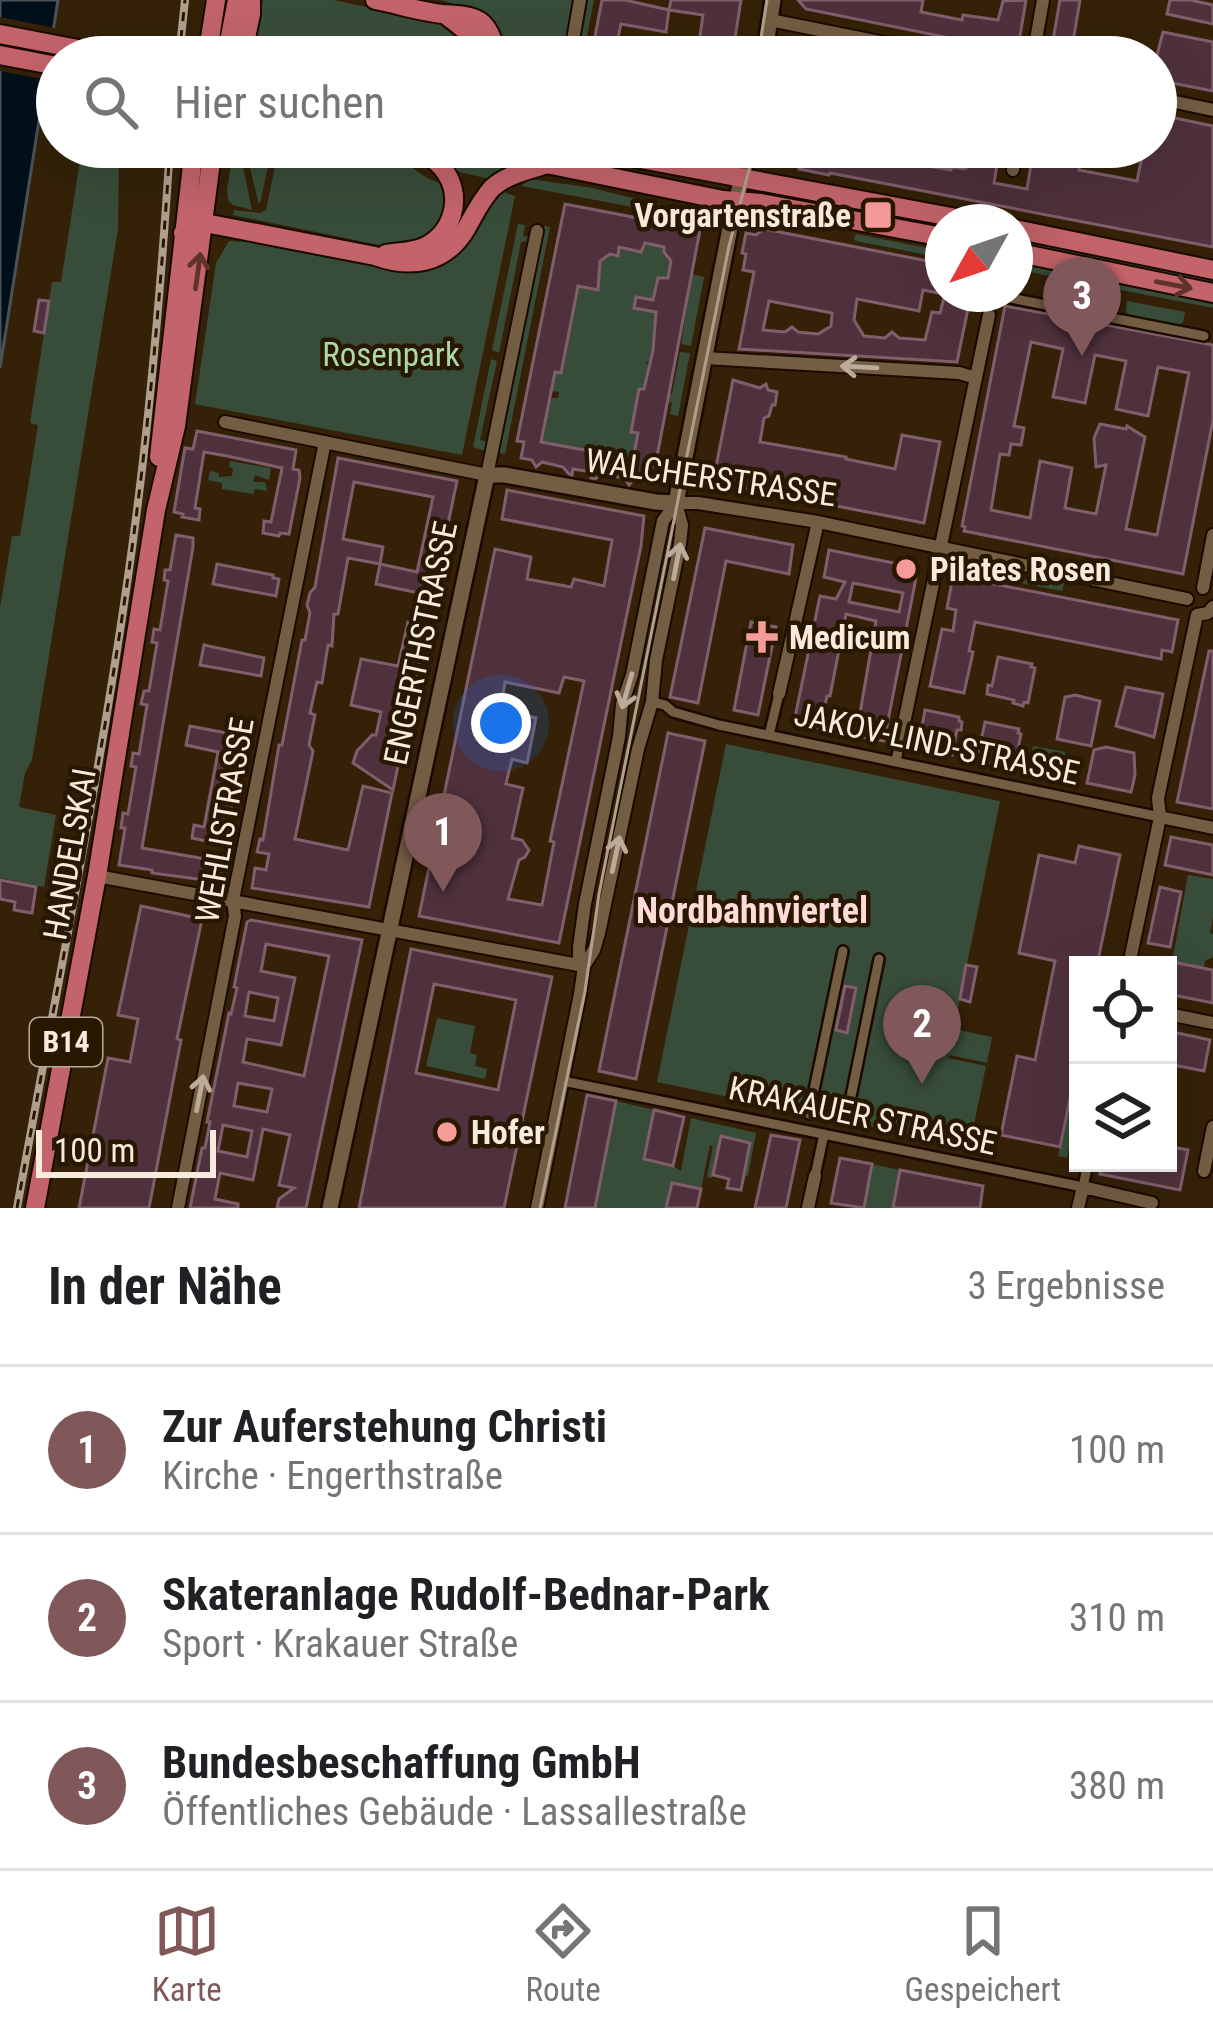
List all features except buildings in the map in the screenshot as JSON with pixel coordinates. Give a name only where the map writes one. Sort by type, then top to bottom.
[{"type":"main road","points":[[210,36],[216,0]]},
{"type":"main road","points":[[230,36],[237,0]]},
{"type":"main road","points":[[247,36],[251,0]]},
{"type":"main road","points":[[375,0],[442,14],[460,13],[477,19],[490,36]]},
{"type":"main road","points":[[442,14],[473,36]]},
{"type":"main road","points":[[0,34],[36,41]]},
{"type":"main road","points":[[0,56],[36,63]]},
{"type":"main road","name":"HANDELSKAI","points":[[156,509],[191,168]]},
{"type":"main road","name":"HANDELSKAI","points":[[35,1208],[97,876],[156,509],[176,427],[211,168]]},
{"type":"main road","points":[[207,201],[220,168]]},
{"type":"main road","points":[[375,256],[410,251],[438,238],[453,213],[451,183],[442,168]]},
{"type":"main road","points":[[183,233],[205,223],[408,264],[439,256],[456,243],[495,186],[537,168]]},
{"type":"main road","points":[[567,168],[925,234]]},
{"type":"main road","points":[[685,168],[925,212]]},
{"type":"main road","points":[[1033,233],[1213,270]]},
{"type":"main road","points":[[1033,256],[1213,292]]},
{"type":"street","points":[[574,36],[580,0]]},
{"type":"street","points":[[767,36],[772,0]]},
{"type":"street","points":[[1037,36],[1043,0]]},
{"type":"street","points":[[770,20],[850,36]]},
{"type":"street","points":[[1177,102],[1213,110]]},
{"type":"street","points":[[584,966],[579,956],[585,904],[622,704],[663,521],[676,503],[744,168]]},
{"type":"street","name":"ENGERTHSTRASSE","points":[[330,1208],[538,230]]},
{"type":"street","points":[[1033,302],[1204,336]]},
{"type":"street","points":[[896,761],[989,312]]},
{"type":"street","points":[[704,358],[976,378]]},
{"type":"street","name":"WALCHERSTRASSE","points":[[225,422],[487,475],[818,522],[1186,599]]},
{"type":"street","name":"WEHLISTRASSE","points":[[178,1208],[235,916],[233,900],[325,442]]},
{"type":"street","points":[[537,1208],[584,966],[599,933],[652,702],[680,544],[682,525],[676,503]]},
{"type":"street","points":[[769,735],[818,522]]},
{"type":"street","points":[[1213,535],[1208,592],[1192,590],[1186,599],[1197,615],[1213,607]]},
{"type":"street","points":[[1131,956],[1160,817],[1160,784],[1197,615]]},
{"type":"street","name":"JAKOV-LIND-STRASSE","points":[[652,702],[673,712],[769,735],[1213,828]]},
{"type":"street","points":[[97,876],[584,966]]},
{"type":"street","points":[[809,1114],[843,952]]},
{"type":"street","points":[[846,1121],[879,959]]},
{"type":"street","points":[[1177,1016],[1213,1023]]},
{"type":"street","name":"KRAKAUER STRASSE","points":[[563,1082],[1152,1203]]},
{"type":"street","points":[[1204,1171],[1213,1126]]},
{"type":"street","points":[[808,1208],[824,1134]]},
{"type":"street","points":[[1078,1208],[1086,1172]]},
{"type":"green space","points":[[263,0],[333,0],[439,22],[464,36],[257,36]]},
{"type":"green space","points":[[441,0],[594,0],[587,36],[492,36],[478,12]]},
{"type":"green space","points":[[79,168],[119,168],[118,229],[32,760],[19,807],[56,815],[44,887],[0,878],[0,608],[12,536],[20,536],[38,425],[30,423],[52,282],[61,282]]},
{"type":"green space","points":[[230,168],[243,168],[252,210],[233,205],[227,189]]},
{"type":"green space","points":[[250,168],[268,168],[260,204]]},
{"type":"green space","points":[[275,168],[413,168],[442,183],[446,203],[442,223],[421,242],[384,246],[233,215],[234,210],[266,210]]},
{"type":"green space","points":[[452,168],[502,168],[490,179]]},
{"type":"green space","points":[[530,179],[665,206],[659,212],[521,186]]},
{"type":"green space","name":"Rosenpark","points":[[501,191],[515,196],[462,455],[195,404],[216,263],[229,241],[395,269],[487,206]]},
{"type":"green space","points":[[518,224],[525,225],[523,236],[529,241],[521,242],[499,353],[492,350]]},
{"type":"green space","points":[[544,226],[550,227],[505,454],[499,453]]},
{"type":"green space","points":[[856,234],[925,247],[925,254],[856,241]]},
{"type":"green space","points":[[621,238],[666,247],[664,253],[672,256],[668,278],[658,278],[656,285],[666,303],[636,297],[634,307],[660,313],[650,362],[646,362],[646,390],[639,390],[632,432],[640,434],[635,463],[538,444],[550,398],[558,398],[559,392],[551,391],[555,372],[561,372],[581,275],[580,286],[598,290],[605,253],[577,247],[618,255]]},
{"type":"green space","points":[[1033,241],[1213,279],[1213,286],[1033,250]]},
{"type":"green space","points":[[1033,262],[1213,304],[1213,308],[1033,273]]},
{"type":"green space","points":[[692,274],[704,277],[691,346],[681,344]]},
{"type":"green space","points":[[1066,289],[1116,298],[1114,308],[1110,312],[1063,303]]},
{"type":"green space","points":[[1127,301],[1185,312],[1183,322],[1128,315]]},
{"type":"green space","points":[[680,352],[690,353],[678,416],[670,414],[672,403],[667,401]]},
{"type":"green space","points":[[491,359],[497,361],[480,440],[488,442],[486,451],[473,447]]},
{"type":"green space","points":[[230,461],[271,468],[269,480],[255,475],[253,482],[265,482],[267,491],[255,489],[253,494],[222,489],[222,483],[208,480],[210,471],[219,477],[232,476]]},
{"type":"green space","points":[[959,563],[1049,585],[1064,583],[1062,591],[957,571]]},
{"type":"green space","points":[[726,744],[1000,801],[954,1029],[992,1037],[987,1063],[948,1058],[986,1066],[970,1144],[657,1082]]},
{"type":"green space","points":[[1033,746],[1065,752],[1060,777],[1028,771]]},
{"type":"green space","points":[[1188,875],[1213,879],[1213,957],[1205,961],[1204,968],[1177,963],[1173,956]]},
{"type":"green space","points":[[437,1018],[475,1026],[470,1053],[477,1055],[475,1066],[487,1069],[485,1079],[426,1066]]},
{"type":"green space","points":[[616,1101],[654,1110],[672,1165],[681,1171],[691,1118],[756,1133],[748,1176],[744,1175],[750,1144],[721,1137],[712,1178],[707,1177],[710,1145],[701,1189],[672,1184],[666,1208],[595,1208]]},
{"type":"green space","points":[[1069,1105],[1067,1158],[1058,1156]]},
{"type":"green space","points":[[872,1164],[900,1170],[893,1208],[864,1208]]},
{"type":"water","points":[[0,0],[58,0],[52,36],[36,36],[36,140],[0,368]]},
{"type":"pier","points":[[0,17],[60,29],[59,36],[36,36],[36,78],[0,71]]},
{"type":"tram line","points":[[761,36],[767,0]]},
{"type":"tram line","points":[[540,1208],[729,246],[749,168]]},
{"type":"railway","points":[[181,36],[185,0]]},
{"type":"railway","points":[[17,1208],[124,605],[152,379],[168,168]]},
{"type":"place","name":"Vorgartenstraße","points":[[878,215]]},
{"type":"place","name":"Bundesbeschaffung GmbH","points":[[1082,356]]},
{"type":"place","name":"Pilates Rosen","points":[[906,569]]},
{"type":"place","name":"Medicum","points":[[762,637]]},
{"type":"place","name":"Zur Auferstehung Christi","points":[[443,892]]},
{"type":"place","name":"Skateranlage Rudolf-Bednar-Park","points":[[922,1084]]},
{"type":"place","name":"Hofer","points":[[447,1132]]},
{"type":"district","name":"Nordbahnviertel","points":[[752,910]]}]
